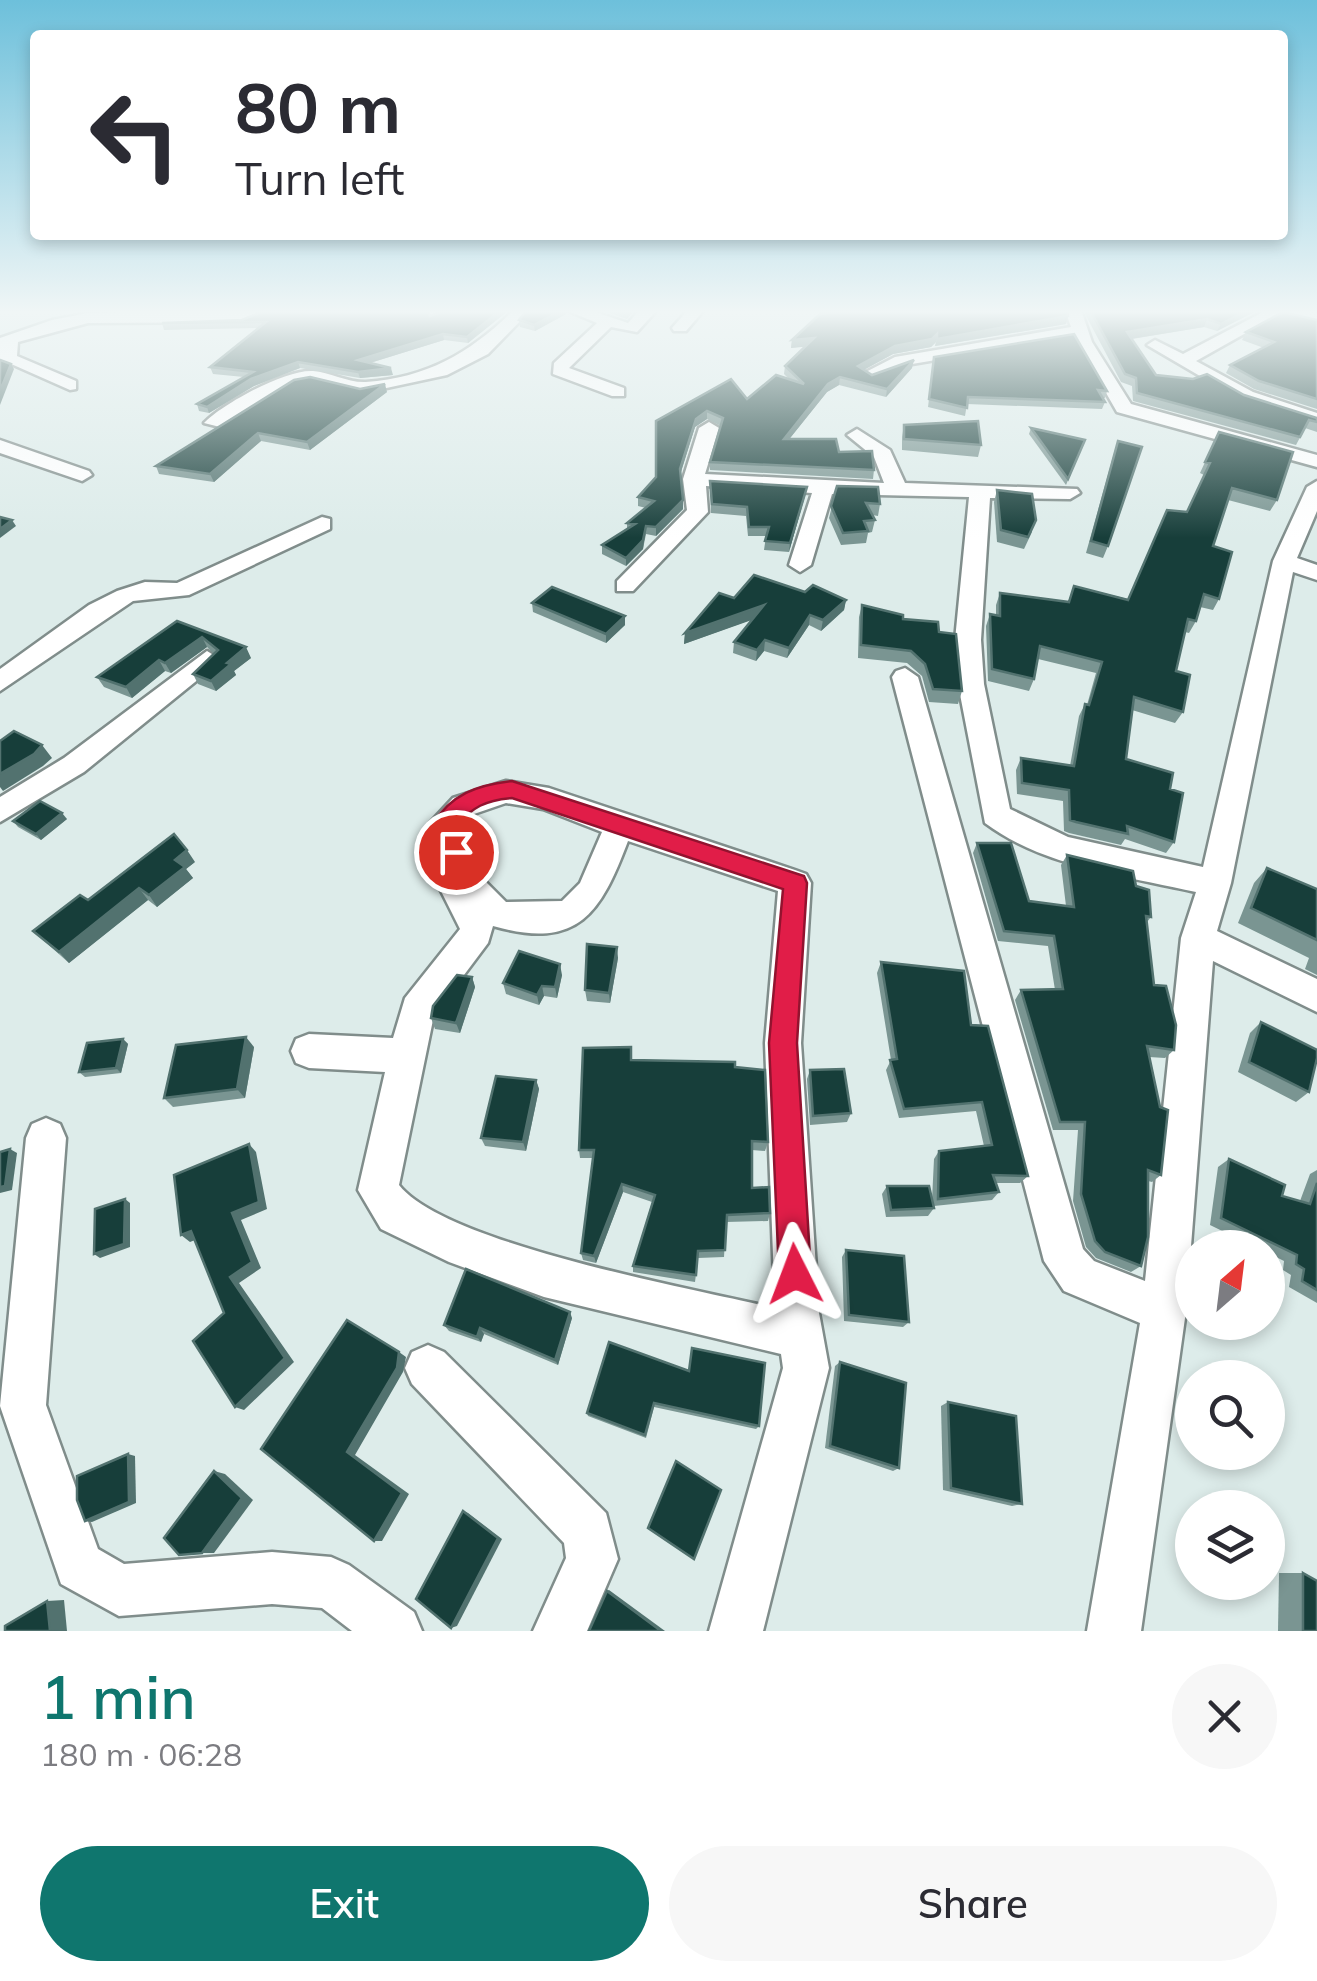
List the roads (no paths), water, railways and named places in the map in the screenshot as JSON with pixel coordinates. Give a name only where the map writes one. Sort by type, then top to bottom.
[{"type":"street","points":[[213,423],[278,386]]},
{"type":"street","points":[[600,386],[618,392]]},
{"type":"street","points":[[1111,386],[1124,408],[1317,461]]},
{"type":"street","points":[[1229,386],[1317,419]]},
{"type":"street","points":[[624,586],[697,512],[693,479],[709,428]]},
{"type":"street","points":[[857,435],[883,454],[897,490]]},
{"type":"street","points":[[0,446],[82,474]]},
{"type":"street","points":[[693,479],[824,488],[1070,493]]},
{"type":"street","points":[[1114,1631],[1164,1311],[1198,938],[1301,567],[1317,487]]},
{"type":"street","points":[[800,565],[824,488]]},
{"type":"street","points":[[980,491],[968,640],[971,684],[996,815],[1011,830],[1028,836],[1216,883]]},
{"type":"street","points":[[0,682],[98,610],[124,596],[146,590],[182,590],[322,524]]},
{"type":"street","points":[[0,811],[74,765],[207,659]]},
{"type":"street","points":[[905,677],[1065,1261],[1080,1276],[1164,1311]]},
{"type":"street","points":[[620,826],[593,891],[582,903],[570,914],[528,921],[507,920],[482,906],[443,825],[460,806],[483,792],[512,789],[795,883],[783,1043],[806,1368],[736,1631]]},
{"type":"street","points":[[430,846],[477,923],[476,933],[418,1008],[378,1190],[396,1214],[449,1242],[544,1275],[802,1338]]},
{"type":"street","points":[[1198,938],[1317,996]]},
{"type":"street","points":[[309,1051],[407,1056]]},
{"type":"street","points":[[46,1138],[22,1404],[78,1566],[119,1590],[272,1578],[330,1583],[395,1631]]},
{"type":"street","points":[[428,1368],[588,1531],[592,1559],[560,1631]]}]
